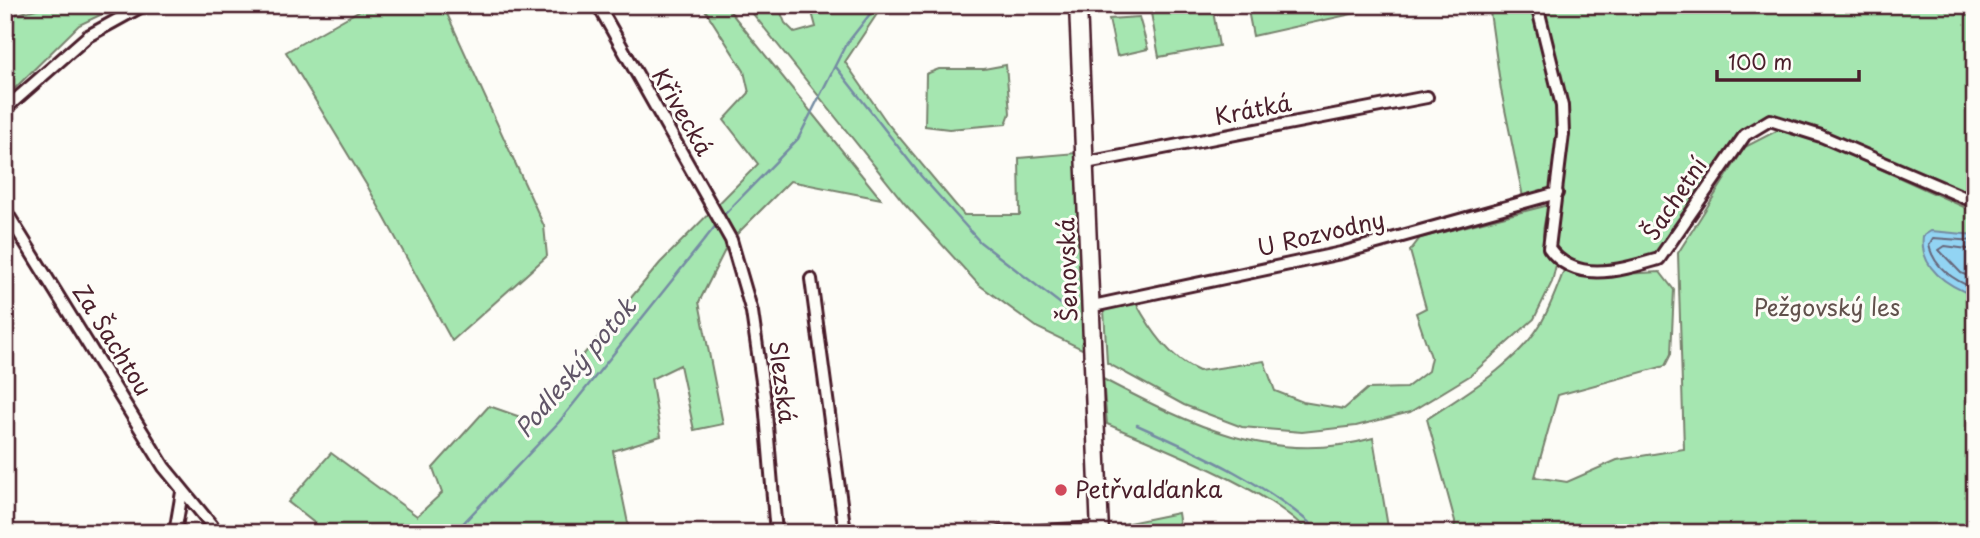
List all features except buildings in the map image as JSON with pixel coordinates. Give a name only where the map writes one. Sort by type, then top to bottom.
[{"type":"main road","name":"Šenovská","points":[[1077,5],[1093,306],[1100,531]]},
{"type":"street","points":[[5,109],[88,36],[144,5]]},
{"type":"street","name":"Křivecká","points":[[598,5],[730,240]]},
{"type":"street","name":"Šachetní","points":[[1537,5],[1562,106],[1563,134],[1549,248],[1560,263],[1581,271],[1614,270],[1659,259],[1745,135],[1770,120],[1821,136],[1975,202]]},
{"type":"street","name":"Krátká","points":[[1086,163],[1427,97]]},
{"type":"street","name":"U Rozvodny","points":[[1093,306],[1340,253],[1557,193]]},
{"type":"street","name":"Za Šachtou","points":[[5,210],[182,492],[218,533]]},
{"type":"street","name":"Slezská","points":[[730,240],[752,312],[765,402],[776,533]]},
{"type":"street","name":"Slezská","points":[[811,279],[845,533]]},
{"type":"street","points":[[175,533],[182,492]]},
{"type":"street","points":[[999,533],[1100,531]]},
{"type":"green space","points":[[52,5],[121,5],[79,25],[5,98],[5,17]]},
{"type":"green space","points":[[369,5],[443,5],[544,226],[547,256],[452,341],[369,189],[286,52]]},
{"type":"green space","points":[[702,5],[725,5],[881,199],[790,181],[729,242],[699,302],[723,424],[694,430],[680,365],[651,379],[661,436],[613,451],[630,533],[327,533],[288,502],[331,453],[417,516],[442,493],[433,468],[489,406],[529,420],[660,263],[758,164],[724,120],[749,93],[744,71]]},
{"type":"green space","points":[[746,5],[778,5],[785,23],[795,33],[816,27],[810,5],[883,5],[845,62],[888,124],[964,215],[1020,215],[1019,158],[1076,153],[1084,350],[1038,328],[978,284],[905,204]]},
{"type":"green space","points":[[1194,5],[1212,5],[1219,46],[1159,57],[1151,13]]},
{"type":"green space","points":[[1247,5],[1392,5],[1253,36]]},
{"type":"green space","points":[[1489,5],[1975,5],[1975,202],[1770,120],[1745,135],[1659,259],[1581,271],[1549,248],[1556,194],[1524,202],[1501,90]]},
{"type":"green space","points":[[1139,17],[1148,49],[1117,56],[1109,19]]},
{"type":"green space","points":[[1006,65],[1010,113],[1006,124],[949,129],[925,126],[926,74],[939,69],[984,69]]},
{"type":"green space","name":"Pežgovský les","points":[[1778,130],[1821,142],[1975,212],[1975,533],[1454,533],[1455,521],[1427,419],[1489,377],[1530,339],[1550,305],[1564,270],[1585,276],[1660,272],[1674,290],[1671,354],[1665,366],[1558,395],[1535,477],[1567,482],[1617,460],[1684,449],[1678,253],[1745,147]]},
{"type":"green space","points":[[1549,205],[1543,236],[1556,265],[1552,282],[1534,319],[1471,375],[1410,412],[1356,426],[1302,432],[1242,427],[1184,405],[1107,363],[1104,310],[1136,303],[1170,351],[1199,371],[1264,361],[1275,391],[1303,402],[1344,409],[1367,389],[1406,388],[1428,371],[1431,357],[1416,313],[1426,308],[1410,251],[1420,238]]},
{"type":"green space","points":[[1103,379],[1200,425],[1266,444],[1336,446],[1373,438],[1389,533],[1309,533],[1292,517],[1243,486],[1107,424]]},
{"type":"green space","points":[[1178,513],[1181,533],[1119,533],[1119,525]]},
{"type":"water","points":[[1931,231],[1975,235],[1975,296],[1946,281],[1931,266],[1923,247],[1923,236]]},
{"type":"waterway","name":"Podleský potok","points":[[721,218],[798,139],[845,46],[877,5]]},
{"type":"waterway","points":[[836,67],[921,176],[980,242],[1066,308]]},
{"type":"waterway","name":"Podleský potok","points":[[454,533],[559,422],[717,224]]},
{"type":"waterway","points":[[1137,425],[1210,459],[1257,485],[1301,515],[1321,533]]},
{"type":"place","name":"Petřvalďanka","points":[[1061,490]]}]
